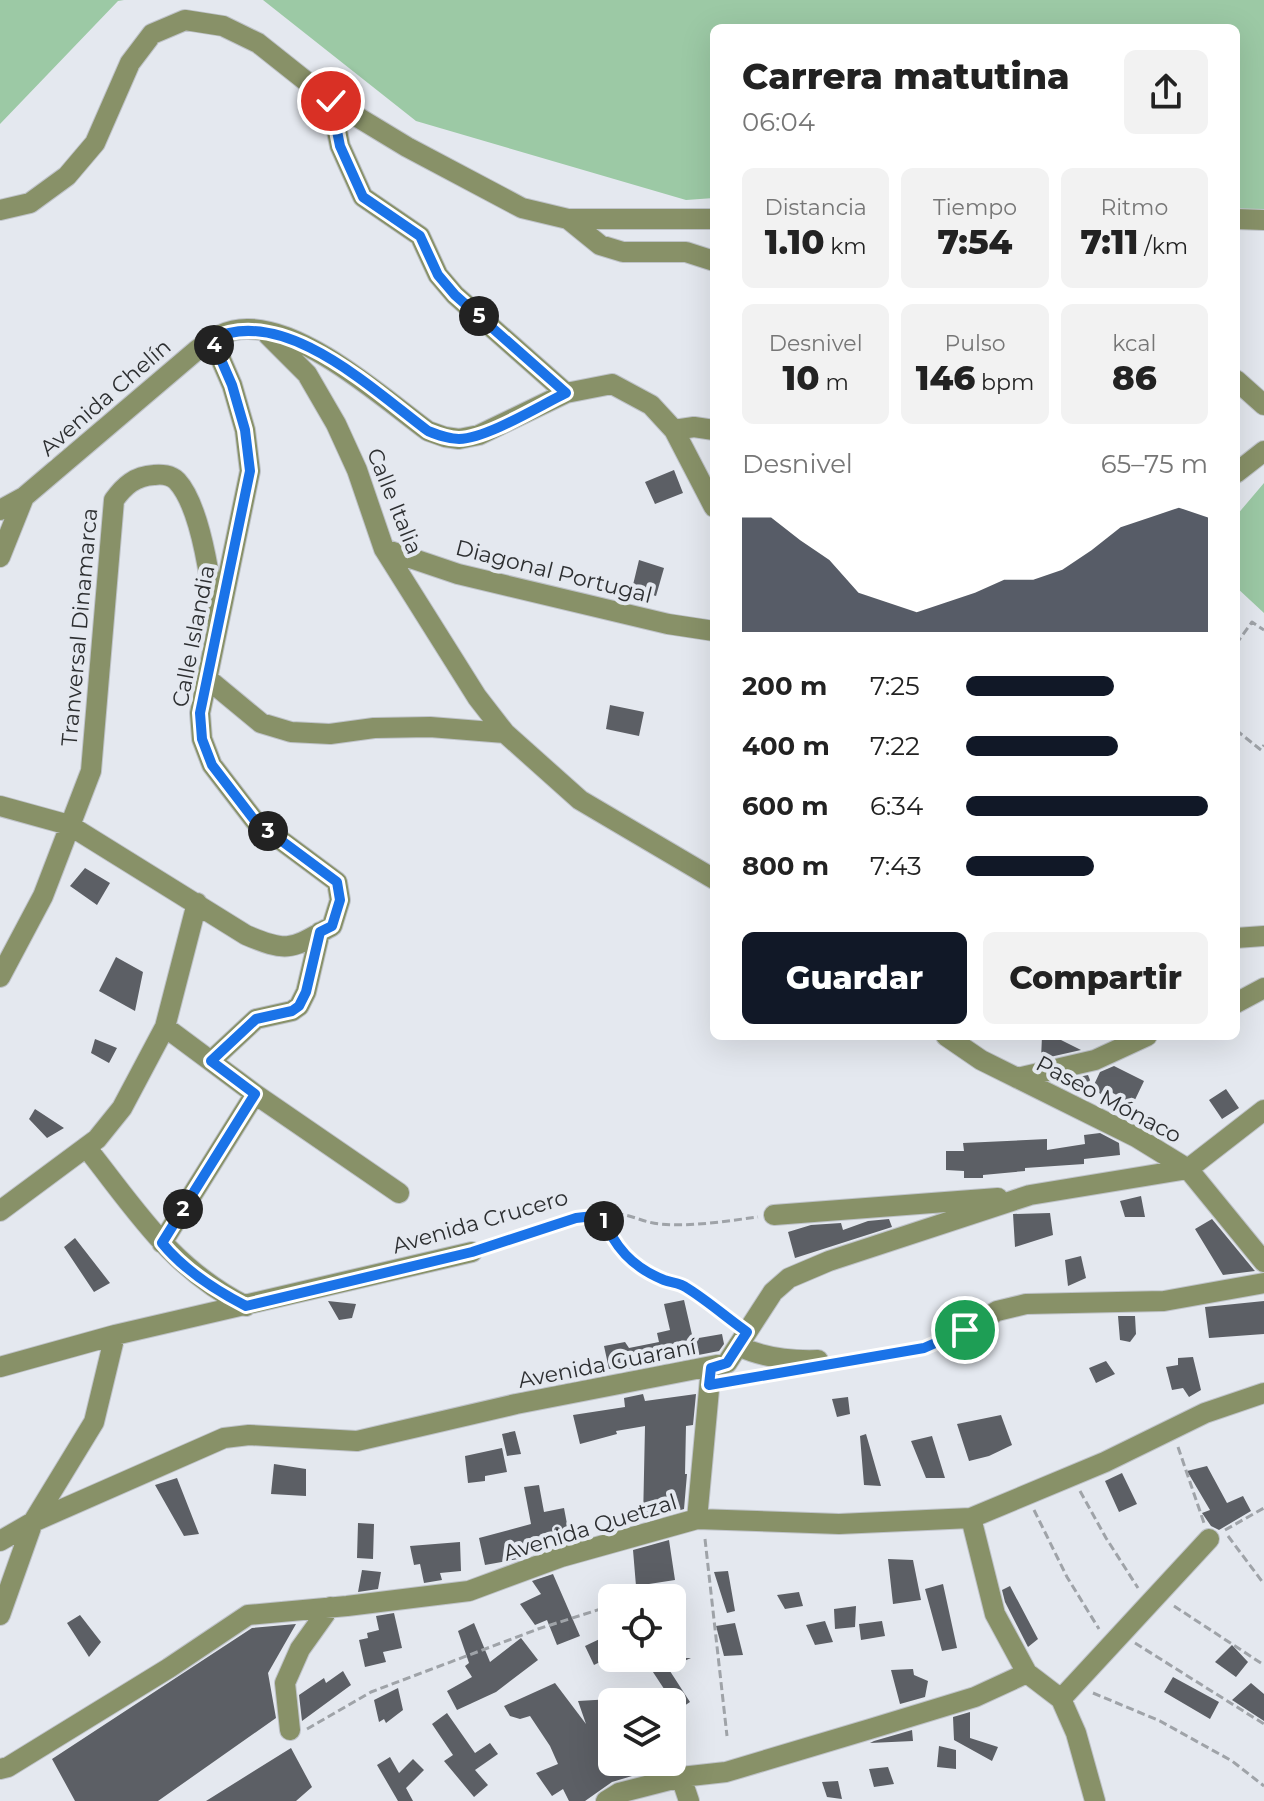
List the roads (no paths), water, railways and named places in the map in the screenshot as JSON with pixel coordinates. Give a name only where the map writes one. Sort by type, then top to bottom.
[{"type":"street","points":[[0,210],[30,203],[67,176],[95,143],[130,63],[152,34],[185,20],[223,26],[258,43],[331,101],[407,147],[522,208],[568,219],[710,219]]},
{"type":"street","points":[[331,101],[340,146],[363,197],[420,236],[438,275],[455,295],[566,393]]},
{"type":"street","points":[[568,219],[600,245],[623,252],[686,252],[710,260]]},
{"type":"street","points":[[1240,219],[1264,220]]},
{"type":"street","name":"Avenida Chelín","points":[[0,510],[24,497],[171,370],[212,339],[229,331],[247,329],[263,331],[316,349],[428,431],[445,437],[459,439],[479,435],[566,393],[612,384],[651,405],[674,430],[710,499]]},
{"type":"street","name":"Calle Italia","points":[[263,331],[307,374],[336,424],[357,470],[384,549],[469,686],[505,733]]},
{"type":"street","name":"Calle Islandia","points":[[212,339],[232,385],[245,430],[250,471],[218,638],[200,713],[202,739],[212,765],[255,821],[337,882],[340,900],[332,926],[320,932]]},
{"type":"street","points":[[1240,384],[1264,405]]},
{"type":"street","points":[[674,430],[694,427],[710,429]]},
{"type":"street","points":[[1240,470],[1264,451]]},
{"type":"street","name":"Tranversal Dinamarca","points":[[0,977],[43,896],[91,771],[114,500],[124,487],[142,476],[162,474],[175,479],[186,496],[205,553],[218,638]]},
{"type":"street","points":[[0,557],[24,497]]},
{"type":"street","name":"Diagonal Portugal","points":[[384,549],[458,574],[668,624],[710,630]]},
{"type":"street","points":[[209,680],[261,723],[291,732],[330,734],[374,728],[430,727],[505,733],[580,800],[710,877]]},
{"type":"street","points":[[0,806],[69,825],[246,935],[275,948],[297,945],[320,932]]},
{"type":"street","points":[[0,1211],[97,1139],[122,1108],[165,1027],[197,903]]},
{"type":"street","points":[[211,1061],[256,1019],[292,1011],[299,1006],[306,992],[320,932]]},
{"type":"street","points":[[1240,938],[1264,936]]},
{"type":"street","points":[[1240,1001],[1264,988]]},
{"type":"street","points":[[165,1027],[255,1094],[399,1193]]},
{"type":"street","name":"Paseo Mónaco","points":[[952,1040],[981,1060],[1136,1137],[1188,1169],[1264,1262]]},
{"type":"street","points":[[1017,1078],[1095,1060],[1138,1040]]},
{"type":"street","points":[[162,1243],[255,1094]]},
{"type":"street","points":[[1188,1169],[1264,1110]]},
{"type":"street","points":[[86,1147],[177,1259],[217,1291],[246,1306]]},
{"type":"street","name":"Avenida Guaraní","points":[[0,1541],[33,1522],[224,1438],[249,1435],[357,1441],[516,1404],[710,1376],[727,1363],[773,1292],[789,1278],[829,1261],[1030,1195],[1188,1169]]},
{"type":"street","points":[[774,1215],[1030,1195]]},
{"type":"street","name":"Avenida Crucero","points":[[0,1367],[115,1335],[472,1252]]},
{"type":"street","points":[[965,1330],[997,1311],[1026,1304],[1164,1301],[1264,1283]]},
{"type":"street","points":[[0,1615],[33,1522],[94,1422],[115,1335]]},
{"type":"street","points":[[742,1339],[753,1353],[792,1361],[825,1362]]},
{"type":"street","points":[[700,1519],[710,1376]]},
{"type":"street","name":"Avenida Quetzal","points":[[0,1769],[72,1729],[248,1615],[469,1591],[561,1557],[700,1519],[839,1524],[971,1518],[1072,1476],[1205,1413],[1264,1393]]},
{"type":"street","points":[[971,1518],[995,1614],[1027,1673],[1061,1699],[1076,1733],[1095,1801]]},
{"type":"street","points":[[1061,1699],[1217,1535]]},
{"type":"street","points":[[290,1730],[285,1683],[300,1649],[330,1607]]},
{"type":"street","points":[[606,1801],[619,1793],[681,1777],[726,1772],[975,1697],[1027,1673]]},
{"type":"street","points":[[681,1777],[689,1801]]}]
